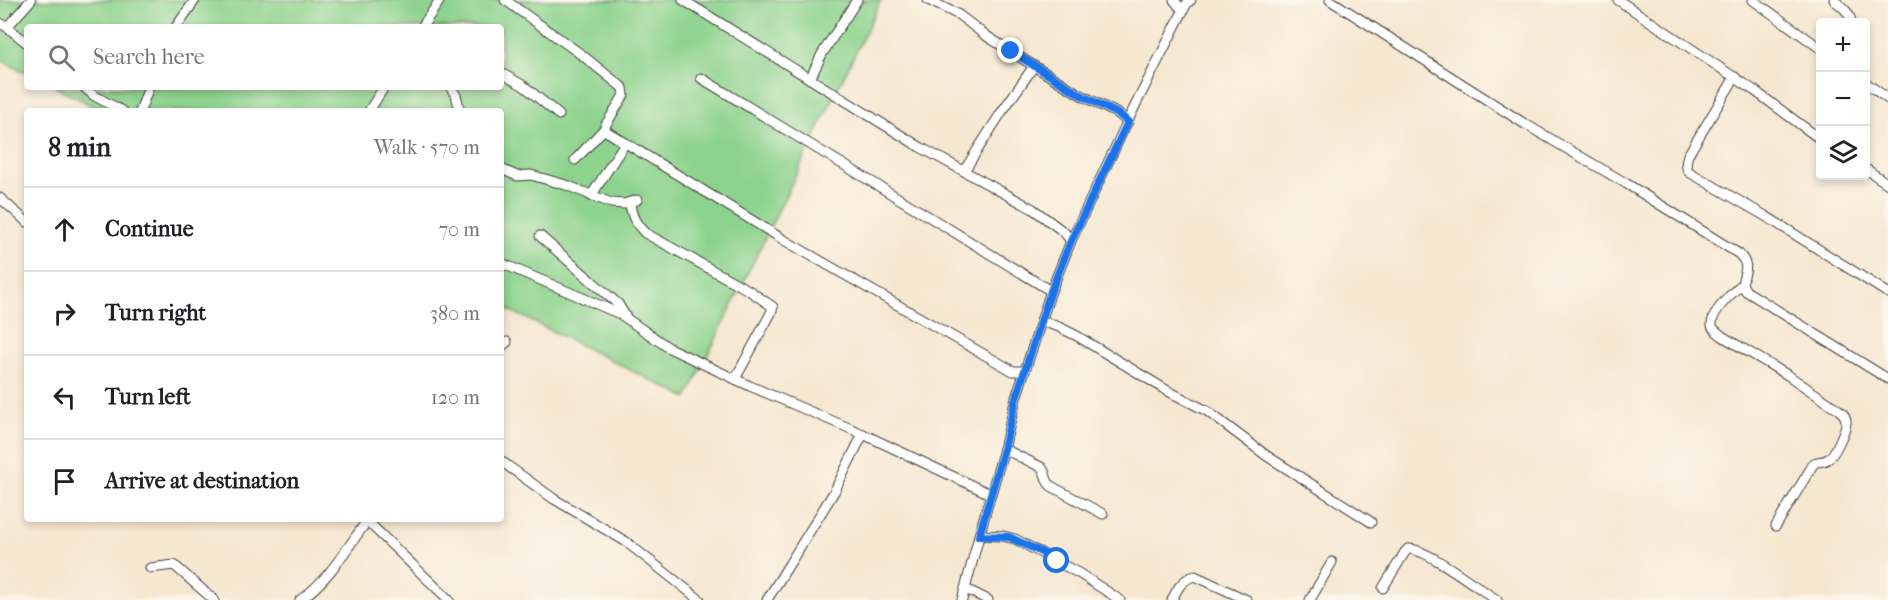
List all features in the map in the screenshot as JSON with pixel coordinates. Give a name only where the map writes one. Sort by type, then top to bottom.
[{"type":"street","points":[[24,41],[4,25],[31,0]]},
{"type":"street","points":[[178,24],[195,0]]},
{"type":"street","points":[[426,24],[440,0]]},
{"type":"street","points":[[505,0],[623,88],[624,95],[604,129],[575,160]]},
{"type":"street","points":[[683,0],[929,152],[1033,209],[1058,227],[1071,241]]},
{"type":"street","points":[[810,79],[822,54],[857,0]]},
{"type":"street","points":[[928,0],[964,18],[985,35],[1081,95],[1120,115],[1128,122]]},
{"type":"street","points":[[1174,0],[1183,12]]},
{"type":"street","points":[[962,600],[1016,398],[1051,291],[1071,241],[1128,122],[1187,3],[1191,0]]},
{"type":"street","points":[[1330,0],[1525,124],[1739,254],[1745,261],[1742,284],[1724,301],[1712,327],[1722,336],[1789,376],[1839,410],[1844,414],[1846,422],[1844,433],[1830,458],[1814,463],[1776,526]]},
{"type":"street","points":[[1618,0],[1735,77],[1816,135]]},
{"type":"street","points":[[1753,0],[1816,44]]},
{"type":"street","points":[[1834,0],[1851,18]]},
{"type":"street","points":[[964,171],[1034,66]]},
{"type":"street","points":[[504,75],[524,86],[559,115]]},
{"type":"street","points":[[1735,77],[1688,154],[1686,168],[1689,172],[1767,217],[1888,293]]},
{"type":"street","points":[[701,78],[1051,291]]},
{"type":"street","points":[[1870,86],[1888,99]]},
{"type":"street","points":[[87,90],[117,108]]},
{"type":"street","points":[[141,108],[148,90]]},
{"type":"street","points":[[371,108],[382,90]]},
{"type":"street","points":[[452,90],[459,108]]},
{"type":"street","points":[[604,129],[763,228],[947,335],[1013,371],[1025,371]]},
{"type":"street","points":[[591,196],[625,143]]},
{"type":"street","points":[[504,170],[517,176],[531,175],[566,185],[611,203],[634,201],[632,216],[645,233],[750,291],[773,307],[735,379]]},
{"type":"street","points":[[1870,172],[1888,184]]},
{"type":"street","points":[[0,198],[24,219]]},
{"type":"street","points":[[540,236],[618,304],[626,317]]},
{"type":"street","points":[[504,264],[626,317],[669,348],[863,434],[990,494]]},
{"type":"street","points":[[1742,284],[1746,291],[1888,378]]},
{"type":"street","points":[[1041,321],[1077,336],[1168,391],[1207,411],[1267,456],[1371,522]]},
{"type":"street","points":[[767,600],[834,492],[863,434]]},
{"type":"street","points":[[1004,449],[1043,469],[1048,484],[1051,486],[1103,514]]},
{"type":"street","points":[[504,463],[562,504],[625,541],[700,600]]},
{"type":"street","points":[[311,597],[365,522]]},
{"type":"street","points":[[368,522],[449,600]]},
{"type":"street","points":[[979,536],[1003,536],[1015,539],[1080,574],[1120,600]]},
{"type":"street","points":[[1383,588],[1405,552],[1408,549],[1415,549],[1497,600]]},
{"type":"street","points":[[1311,600],[1332,562]]},
{"type":"street","points":[[150,568],[174,565],[214,600]]},
{"type":"street","points":[[1172,600],[1182,582],[1195,576],[1247,600]]},
{"type":"street","points":[[966,589],[988,600]]},
{"type":"green space","points":[[0,0],[881,0],[687,398],[504,307],[504,108],[97,108],[61,90],[504,90],[504,24],[24,24],[24,72],[0,60]]},
{"type":"route","points":[[1011,51],[1081,95],[1124,117],[1128,122],[1071,241],[1051,291],[1016,398],[979,536],[1009,537],[1057,561]]}]
